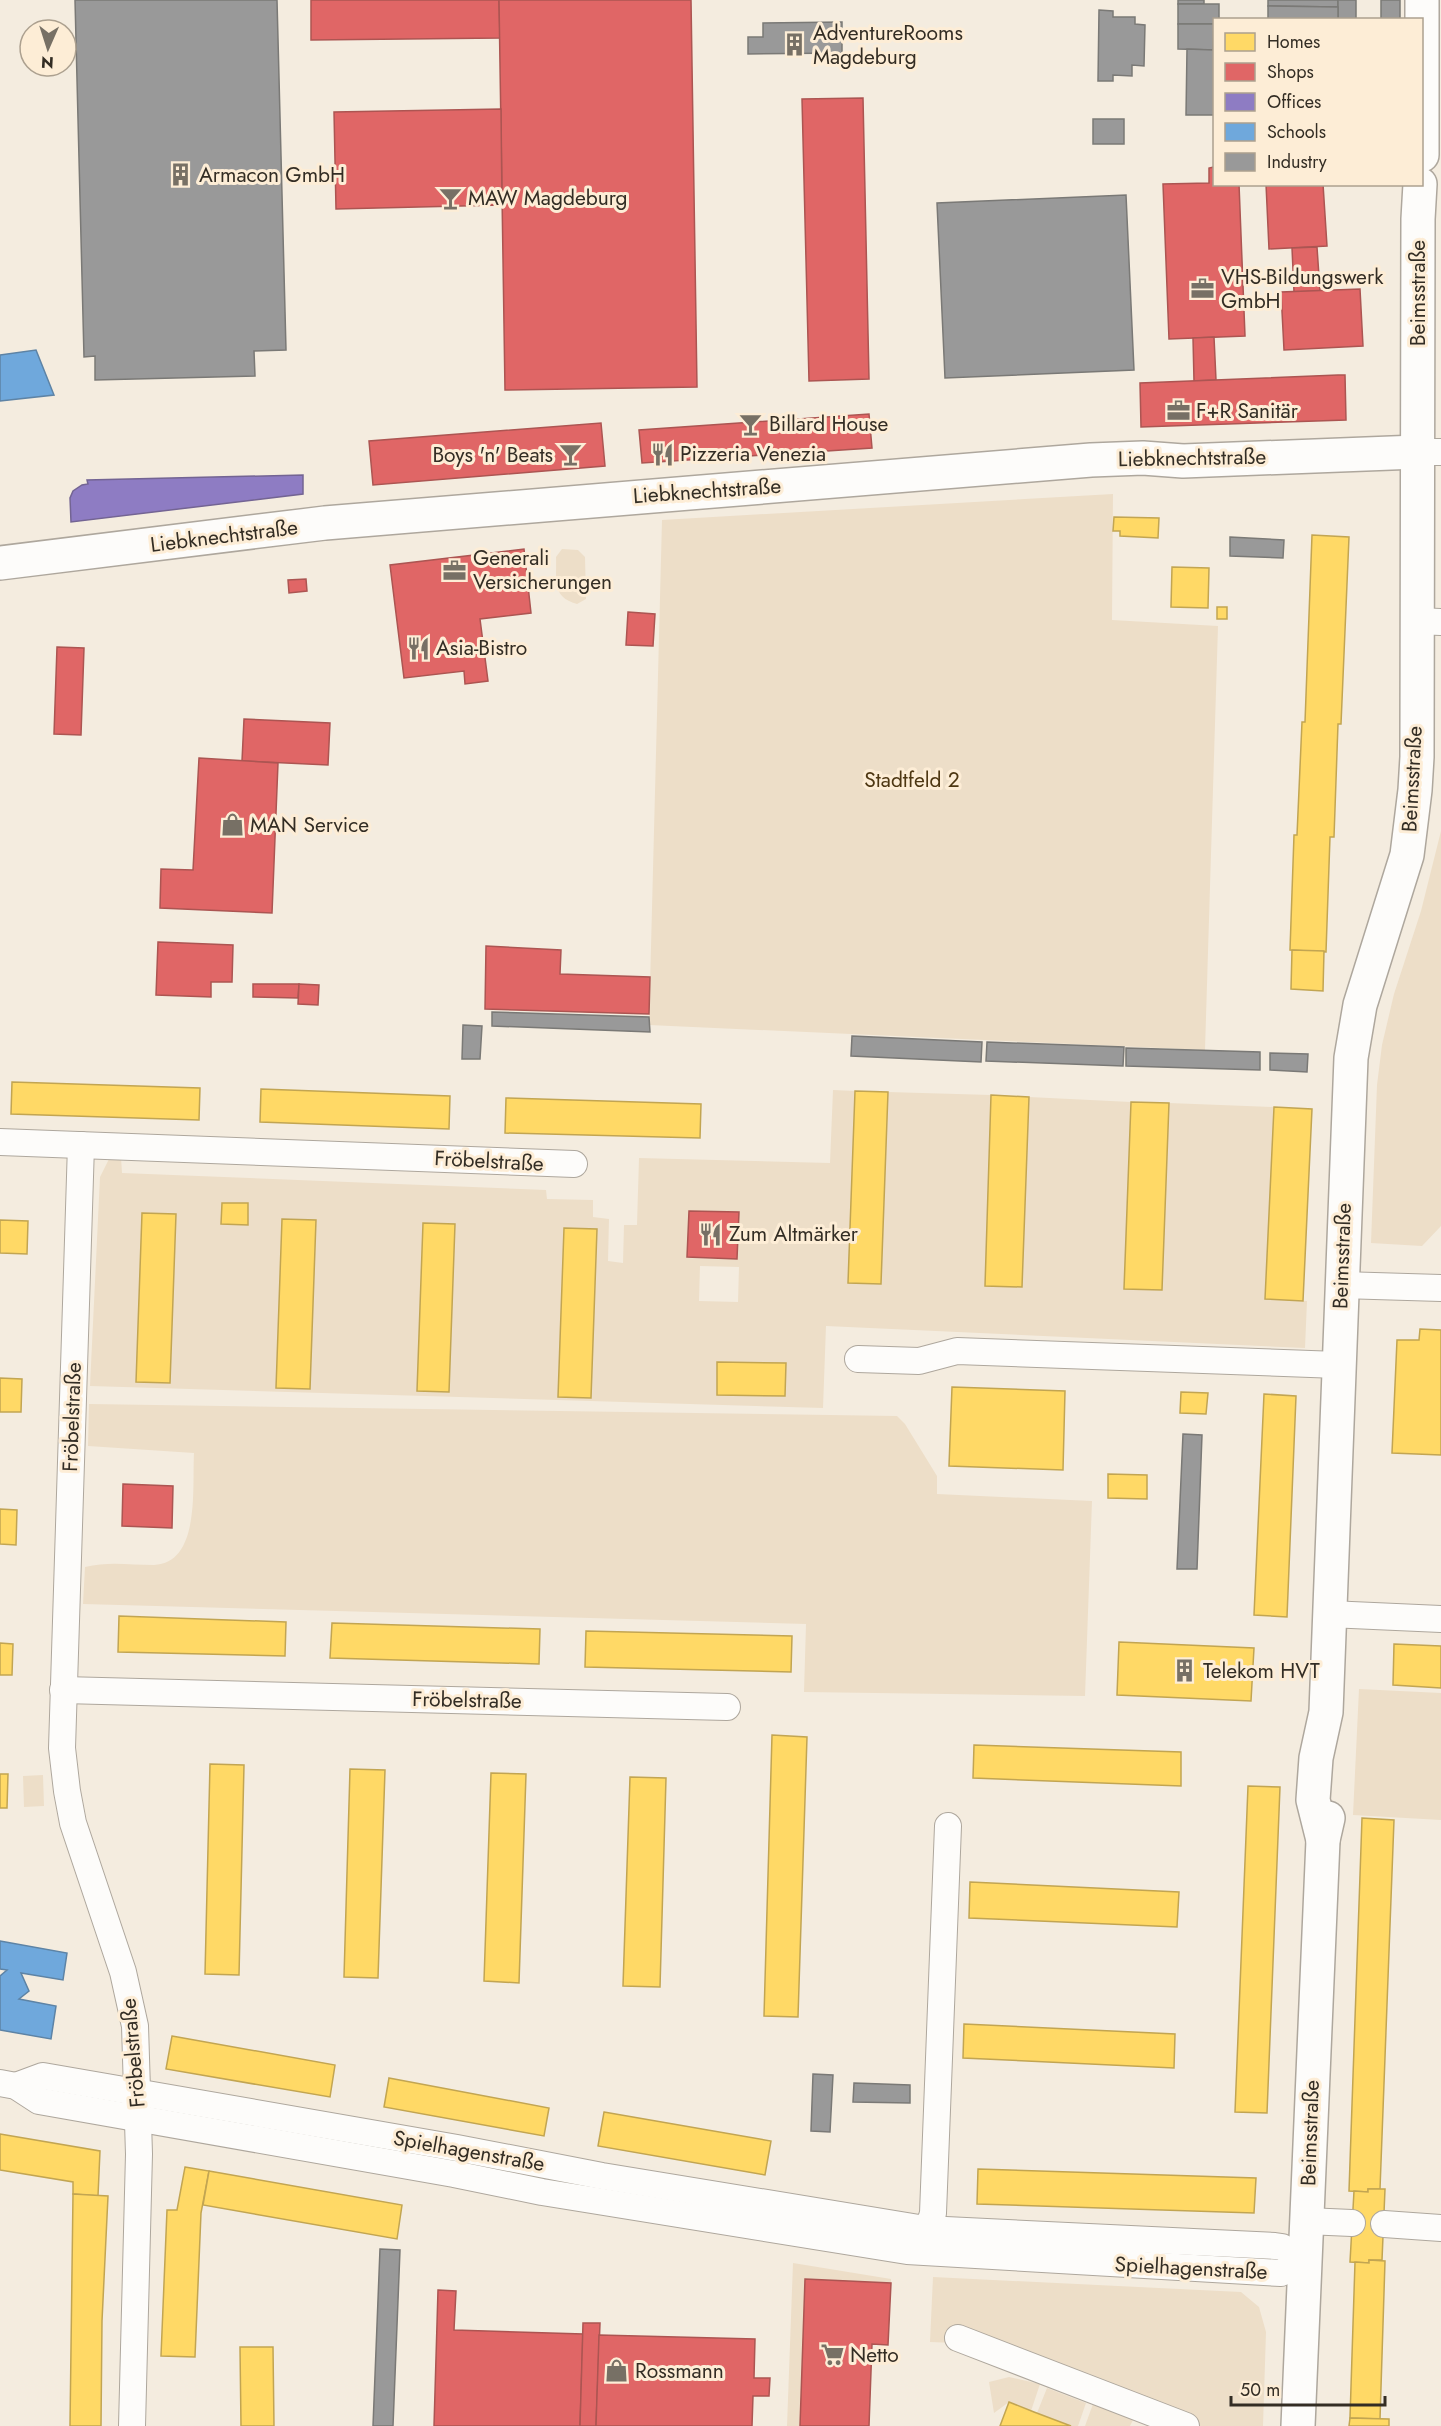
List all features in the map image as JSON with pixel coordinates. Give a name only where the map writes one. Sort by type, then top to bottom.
[{"type":"street","points":[[1422,0],[1422,18]]},
{"type":"street","name":"Beimsstraße","points":[[1298,2426],[1323,1840],[1331,1801],[1334,1759],[1326,1712],[1348,1096],[1353,1041],[1366,985],[1403,870],[1412,823],[1429,622],[1429,452],[1420,186]]},
{"type":"street","name":"Liebknechtstraße","points":[[0,563],[325,523],[1091,460],[1143,458],[1183,461],[1429,452]]},
{"type":"street","name":"Fröbelstraße","points":[[0,1142],[574,1164]]},
{"type":"street","name":"Fröbelstraße","points":[[81,1144],[62,1748],[69,1806],[128,1990],[135,2026],[138,2119],[132,2426]]},
{"type":"street","points":[[1341,1285],[1441,1288]]},
{"type":"street","points":[[858,1359],[919,1361],[957,1351],[1338,1365]]},
{"type":"street","points":[[1329,1614],[1441,1619]]},
{"type":"street","name":"Fröbelstraße","points":[[63,1690],[727,1707]]},
{"type":"street","points":[[907,2252],[925,2229],[933,2213],[948,1826]]},
{"type":"street","name":"Spielhagenstraße","points":[[8,2085],[43,2076],[602,2176],[925,2229],[1275,2246],[1282,2247],[1305,2260]]},
{"type":"street","name":"Spielhagenstraße","points":[[8,2085],[39,2101],[454,2174],[542,2192],[907,2252],[1281,2273],[1305,2260]]},
{"type":"street","points":[[1306,2221],[1352,2223]]},
{"type":"street","points":[[1384,2224],[1441,2228]]},
{"type":"street","points":[[958,2338],[1186,2426]]},
{"type":"green space","name":"Stadtfeld 2","points":[[1113,494],[1112,620],[1218,626],[1205,1050],[649,1025],[662,520]]},
{"type":"green space","points":[[562,549],[578,550],[585,557],[586,599],[577,604],[563,597],[557,586],[556,557]]},
{"type":"green space","points":[[1441,831],[1441,1226],[1422,1246],[1371,1243],[1377,1085],[1382,1045],[1394,994],[1421,911]]},
{"type":"green space","points":[[833,1090],[855,1091],[881,1284],[888,1092],[991,1095],[1022,1287],[1029,1097],[1131,1102],[1124,1288],[1169,1103],[1274,1107],[1265,1298],[1307,1301],[1305,1348],[826,1326],[823,1408],[90,1386],[100,1177],[110,1157],[121,1157],[122,1173],[546,1190],[547,1199],[593,1200],[593,1217],[609,1219],[608,1261],[623,1263],[624,1225],[637,1225],[639,1158],[830,1163]],"holes":[[[690,1211],[739,1212],[737,1259],[687,1258]],[[282,1219],[315,1220],[310,1389],[276,1387]],[[423,1223],[455,1224],[449,1392],[417,1391]],[[564,1228],[597,1229],[591,1398],[558,1397]],[[700,1266],[739,1267],[738,1302],[699,1301]],[[717,1363],[785,1363],[785,1396],[717,1395]]]},
{"type":"green space","points":[[89,1404],[897,1416],[905,1424],[937,1476],[937,1494],[1092,1501],[1085,1696],[804,1692],[806,1624],[83,1604],[85,1567],[111,1564],[154,1565],[169,1561],[180,1551],[191,1521],[194,1484],[194,1453],[88,1446]]},
{"type":"green space","points":[[1359,1689],[1441,1693],[1441,1820],[1353,1815]]},
{"type":"green space","points":[[43,1775],[44,1806],[24,1807],[23,1776]]},
{"type":"green space","points":[[793,2263],[891,2279],[891,2283],[805,2279],[800,2426],[787,2426]]},
{"type":"green space","points":[[933,2277],[1241,2292],[1259,2307],[1266,2332],[1263,2426],[1169,2426],[983,2344],[930,2342]]},
{"type":"green space","points":[[1009,2377],[1040,2384],[1031,2411],[1009,2402],[994,2413],[989,2382]]},
{"type":"green space","points":[[1047,2388],[1086,2403],[1078,2426],[1071,2426],[1037,2413]]},
{"type":"green space","points":[[1093,2404],[1133,2420],[1130,2426],[1085,2426]]},
{"type":"building: Homes","points":[[1114,517],[1159,518],[1158,538],[1120,536],[1120,531],[1113,531]]},
{"type":"building: Homes","points":[[1312,535],[1349,537],[1334,837],[1330,837],[1326,952],[1290,950],[1294,835],[1297,835],[1302,722],[1305,722]]},
{"type":"building: Homes","points":[[1172,567],[1209,568],[1208,608],[1171,607]]},
{"type":"building: Homes","points":[[1217,607],[1227,607],[1227,619],[1217,619]]},
{"type":"building: Homes","points":[[1292,950],[1324,951],[1323,991],[1291,989]]},
{"type":"building: Homes","points":[[12,1082],[200,1088],[199,1120],[11,1114]]},
{"type":"building: Homes","points":[[261,1089],[450,1096],[449,1129],[260,1122]]},
{"type":"building: Homes","points":[[855,1091],[888,1092],[881,1284],[848,1283]]},
{"type":"building: Homes","points":[[991,1095],[1029,1097],[1022,1287],[985,1286]]},
{"type":"building: Homes","points":[[506,1098],[701,1104],[700,1138],[505,1133]]},
{"type":"building: Homes","points":[[1131,1102],[1169,1103],[1162,1290],[1124,1289]]},
{"type":"building: Homes","points":[[1274,1107],[1312,1109],[1303,1301],[1265,1299]]},
{"type":"building: Homes","points":[[222,1203],[248,1203],[248,1225],[221,1224]]},
{"type":"building: Homes","points":[[142,1213],[176,1214],[170,1383],[136,1382]]},
{"type":"building: Homes","points":[[282,1219],[316,1220],[310,1389],[276,1388]]},
{"type":"building: Homes","points":[[0,1220],[28,1221],[27,1254],[0,1253]]},
{"type":"building: Homes","points":[[423,1223],[455,1224],[449,1392],[417,1391]]},
{"type":"building: Homes","points":[[564,1228],[597,1229],[591,1398],[558,1397]]},
{"type":"building: Homes","points":[[1420,1329],[1441,1330],[1441,1455],[1392,1453],[1397,1340],[1419,1340]]},
{"type":"building: Homes","points":[[717,1362],[786,1363],[785,1396],[717,1395]]},
{"type":"building: Homes","points":[[0,1378],[22,1379],[21,1412],[0,1412]]},
{"type":"building: Homes","points":[[952,1387],[1065,1391],[1063,1470],[949,1466]]},
{"type":"building: Homes","points":[[1181,1392],[1208,1393],[1206,1414],[1180,1413]]},
{"type":"building: Homes","points":[[1264,1394],[1296,1396],[1287,1617],[1254,1615]]},
{"type":"building: Homes","points":[[1108,1474],[1147,1475],[1147,1499],[1108,1498]]},
{"type":"building: Homes","points":[[0,1509],[17,1510],[16,1545],[0,1544]]},
{"type":"building: Homes","points":[[119,1616],[286,1622],[285,1656],[118,1652]]},
{"type":"building: Homes","points":[[332,1623],[540,1629],[539,1664],[330,1658]]},
{"type":"building: Homes","points":[[586,1631],[792,1636],[791,1672],[585,1667]]},
{"type":"building: Homes","name":"Telekom HVT","points":[[1119,1642],[1254,1648],[1251,1701],[1117,1695]]},
{"type":"building: Homes","points":[[0,1643],[13,1644],[12,1675],[0,1675]]},
{"type":"building: Homes","points":[[1394,1644],[1441,1646],[1441,1688],[1393,1685]]},
{"type":"building: Homes","points":[[772,1735],[807,1737],[798,2017],[764,2016]]},
{"type":"building: Homes","points":[[974,1745],[1181,1752],[1181,1786],[973,1778]]},
{"type":"building: Homes","points":[[210,1764],[244,1765],[239,1975],[205,1974]]},
{"type":"building: Homes","points":[[350,1769],[385,1770],[378,1978],[344,1977]]},
{"type":"building: Homes","points":[[491,1773],[526,1774],[519,1983],[484,1981]]},
{"type":"building: Homes","points":[[0,1774],[8,1774],[7,1808],[0,1808]]},
{"type":"building: Homes","points":[[630,1777],[666,1778],[660,1987],[623,1986]]},
{"type":"building: Homes","points":[[1248,1786],[1280,1787],[1267,2113],[1235,2112]]},
{"type":"building: Homes","points":[[1362,1818],[1394,1820],[1380,2189],[1368,2189],[1368,2192],[1349,2191]]},
{"type":"building: Homes","points":[[970,1882],[1179,1892],[1177,1927],[969,1918]]},
{"type":"building: Homes","points":[[964,2024],[1175,2034],[1174,2068],[963,2058]]},
{"type":"building: Homes","points":[[172,2036],[335,2065],[330,2097],[166,2069]]},
{"type":"building: Homes","points":[[389,2078],[549,2108],[544,2136],[384,2107]]},
{"type":"building: Homes","points":[[604,2112],[771,2141],[765,2175],[598,2146]]},
{"type":"building: Homes","points":[[0,2134],[100,2151],[98,2196],[73,2194],[73,2182],[0,2170]]},
{"type":"building: Homes","points":[[185,2167],[209,2171],[201,2213],[195,2357],[161,2356],[167,2210],[177,2210]]},
{"type":"building: Homes","points":[[978,2169],[1256,2178],[1254,2213],[977,2204]]},
{"type":"building: Homes","points":[[209,2171],[402,2205],[397,2239],[203,2205]]},
{"type":"building: Homes","points":[[1368,2189],[1385,2189],[1382,2260],[1369,2260],[1369,2263],[1350,2262],[1354,2191],[1368,2192]]},
{"type":"building: Homes","points":[[73,2194],[108,2196],[102,2321],[101,2426],[70,2426]]},
{"type":"building: Homes","points":[[1369,2260],[1385,2261],[1380,2419],[1350,2418],[1355,2262],[1369,2263]]},
{"type":"building: Homes","points":[[240,2347],[273,2347],[274,2426],[241,2426]]},
{"type":"building: Homes","points":[[1009,2402],[1034,2412],[1071,2426],[1000,2426]]},
{"type":"building: Homes","points":[[1350,2418],[1389,2419],[1389,2426],[1349,2426]]},
{"type":"building: Shops","points":[[311,0],[499,0],[500,38],[311,40]]},
{"type":"building: Shops","points":[[499,0],[691,0],[697,387],[505,390]]},
{"type":"building: Shops","points":[[863,98],[869,379],[809,381],[802,99]]},
{"type":"building: Shops","points":[[501,109],[502,205],[336,209],[334,112]]},
{"type":"building: Shops","points":[[1213,167],[1213,186],[1239,186],[1245,336],[1169,339],[1163,184],[1209,183],[1209,168]]},
{"type":"building: Shops","points":[[1266,186],[1323,186],[1327,246],[1269,249]]},
{"type":"building: Shops","points":[[1317,247],[1320,291],[1294,292],[1292,248]]},
{"type":"building: Shops","points":[[1360,289],[1363,346],[1284,350],[1281,292]]},
{"type":"building: Shops","points":[[1214,337],[1216,380],[1194,381],[1193,338]]},
{"type":"building: Shops","points":[[1345,375],[1346,420],[1141,427],[1140,383]]},
{"type":"building: Shops","points":[[869,414],[872,448],[642,463],[639,430]]},
{"type":"building: Shops","points":[[601,423],[605,466],[373,485],[369,441]]},
{"type":"building: Shops","points":[[524,549],[531,613],[480,619],[488,681],[465,684],[464,671],[404,678],[390,565]]},
{"type":"building: Shops","points":[[306,579],[307,591],[289,593],[288,580]]},
{"type":"building: Shops","points":[[628,612],[655,614],[653,646],[626,645]]},
{"type":"building: Shops","points":[[57,647],[84,648],[81,735],[54,734]]},
{"type":"building: Shops","points":[[244,719],[330,723],[328,765],[242,761]]},
{"type":"building: Shops","points":[[199,758],[278,763],[272,913],[160,908],[161,869],[193,870]]},
{"type":"building: Shops","points":[[158,942],[233,945],[232,982],[211,982],[211,997],[156,995]]},
{"type":"building: Shops","points":[[486,946],[561,950],[560,974],[650,977],[649,1014],[485,1009]]},
{"type":"building: Shops","points":[[253,984],[299,984],[298,998],[253,997]]},
{"type":"building: Shops","points":[[299,984],[319,985],[318,1005],[298,1004]]},
{"type":"building: Shops","points":[[689,1211],[739,1212],[737,1259],[687,1257]]},
{"type":"building: Shops","points":[[123,1484],[173,1486],[172,1528],[122,1526]]},
{"type":"building: Shops","points":[[805,2279],[891,2283],[888,2345],[872,2344],[869,2426],[800,2426]]},
{"type":"building: Shops","points":[[438,2290],[456,2291],[454,2330],[583,2334],[580,2426],[434,2426]]},
{"type":"building: Shops","points":[[583,2323],[600,2323],[596,2426],[580,2426]]},
{"type":"building: Shops","points":[[599,2335],[755,2339],[754,2378],[770,2378],[769,2396],[753,2396],[752,2426],[596,2426]]},
{"type":"building: Offices","points":[[303,475],[303,494],[71,522],[70,498],[73,491],[88,484],[87,480]]},
{"type":"building: Schools","points":[[36,350],[54,395],[0,401],[0,355]]},
{"type":"building: Schools","points":[[0,1941],[67,1953],[63,1980],[21,1973],[29,1991],[19,1999],[56,2006],[51,2039],[0,2030],[0,1976],[7,1970],[0,1969]]},
{"type":"building: Industry","name":"Armacon GmbH","points":[[75,0],[277,0],[286,350],[254,351],[255,376],[95,380],[95,356],[84,357],[77,78],[78,18],[75,18]]},
{"type":"building: Industry","points":[[1178,0],[1204,0],[1204,4],[1178,4]]},
{"type":"building: Industry","points":[[1268,0],[1338,0],[1338,7],[1268,6]]},
{"type":"building: Industry","points":[[1338,0],[1356,0],[1356,18],[1338,18]]},
{"type":"building: Industry","points":[[1381,0],[1400,0],[1400,18],[1381,18]]},
{"type":"building: Industry","points":[[1178,4],[1219,4],[1219,18],[1213,18],[1213,24],[1178,24]]},
{"type":"building: Industry","points":[[1268,6],[1338,7],[1338,18],[1268,18]]},
{"type":"building: Industry","points":[[1099,10],[1113,11],[1113,17],[1135,17],[1135,24],[1145,25],[1144,66],[1132,65],[1132,76],[1113,75],[1113,81],[1098,81]]},
{"type":"building: Industry","name":"AdventureRooms Magdeburg","points":[[842,22],[842,53],[748,54],[748,37],[763,37],[763,23]]},
{"type":"building: Industry","points":[[1178,24],[1213,24],[1213,50],[1178,49]]},
{"type":"building: Industry","points":[[1187,49],[1213,50],[1213,115],[1186,115]]},
{"type":"building: Industry","points":[[1093,119],[1124,119],[1124,144],[1093,144]]},
{"type":"building: Industry","points":[[1126,195],[1134,370],[945,378],[937,203]]},
{"type":"building: Industry","points":[[1230,537],[1284,540],[1283,558],[1230,556]]},
{"type":"building: Industry","points":[[492,1012],[649,1017],[650,1032],[492,1026]]},
{"type":"building: Industry","points":[[463,1025],[482,1026],[480,1059],[462,1059]]},
{"type":"building: Industry","points":[[852,1036],[982,1042],[981,1062],[851,1056]]},
{"type":"building: Industry","points":[[987,1042],[1124,1047],[1123,1066],[986,1061]]},
{"type":"building: Industry","points":[[1126,1048],[1260,1052],[1260,1070],[1126,1066]]},
{"type":"building: Industry","points":[[1270,1053],[1308,1054],[1307,1072],[1270,1070]]},
{"type":"building: Industry","points":[[1183,1434],[1202,1435],[1197,1569],[1177,1569]]},
{"type":"building: Industry","points":[[813,2074],[833,2075],[830,2132],[811,2131]]},
{"type":"building: Industry","points":[[854,2083],[910,2085],[910,2103],[853,2102]]},
{"type":"building: Industry","points":[[380,2249],[400,2250],[393,2426],[373,2426]]},
{"type":"place","name":"AdventureRooms Magdeburg","points":[[795,45]]},
{"type":"place","name":"Armacon GmbH","points":[[181,175]]},
{"type":"place","name":"MAW Magdeburg","points":[[450,198]]},
{"type":"place","name":"VHS-Bildungswerk GmbH","points":[[1203,289]]},
{"type":"place","name":"F+R Sanitär","points":[[1178,411]]},
{"type":"place","name":"Billard House","points":[[751,424]]},
{"type":"place","name":"Pizzeria Venezia","points":[[662,454]]},
{"type":"place","name":"Boys 'n' Beats","points":[[571,455]]},
{"type":"place","name":"Generali Versicherungen","points":[[455,570]]},
{"type":"place","name":"Asia-Bistro","points":[[418,648]]},
{"type":"place","name":"MAN Service","points":[[232,825]]},
{"type":"place","name":"Zum Altmärker","points":[[711,1234]]},
{"type":"place","name":"Telekom HVT","points":[[1185,1671]]},
{"type":"place","name":"Netto","points":[[832,2355]]},
{"type":"place","name":"Rossmann","points":[[617,2371]]}]
